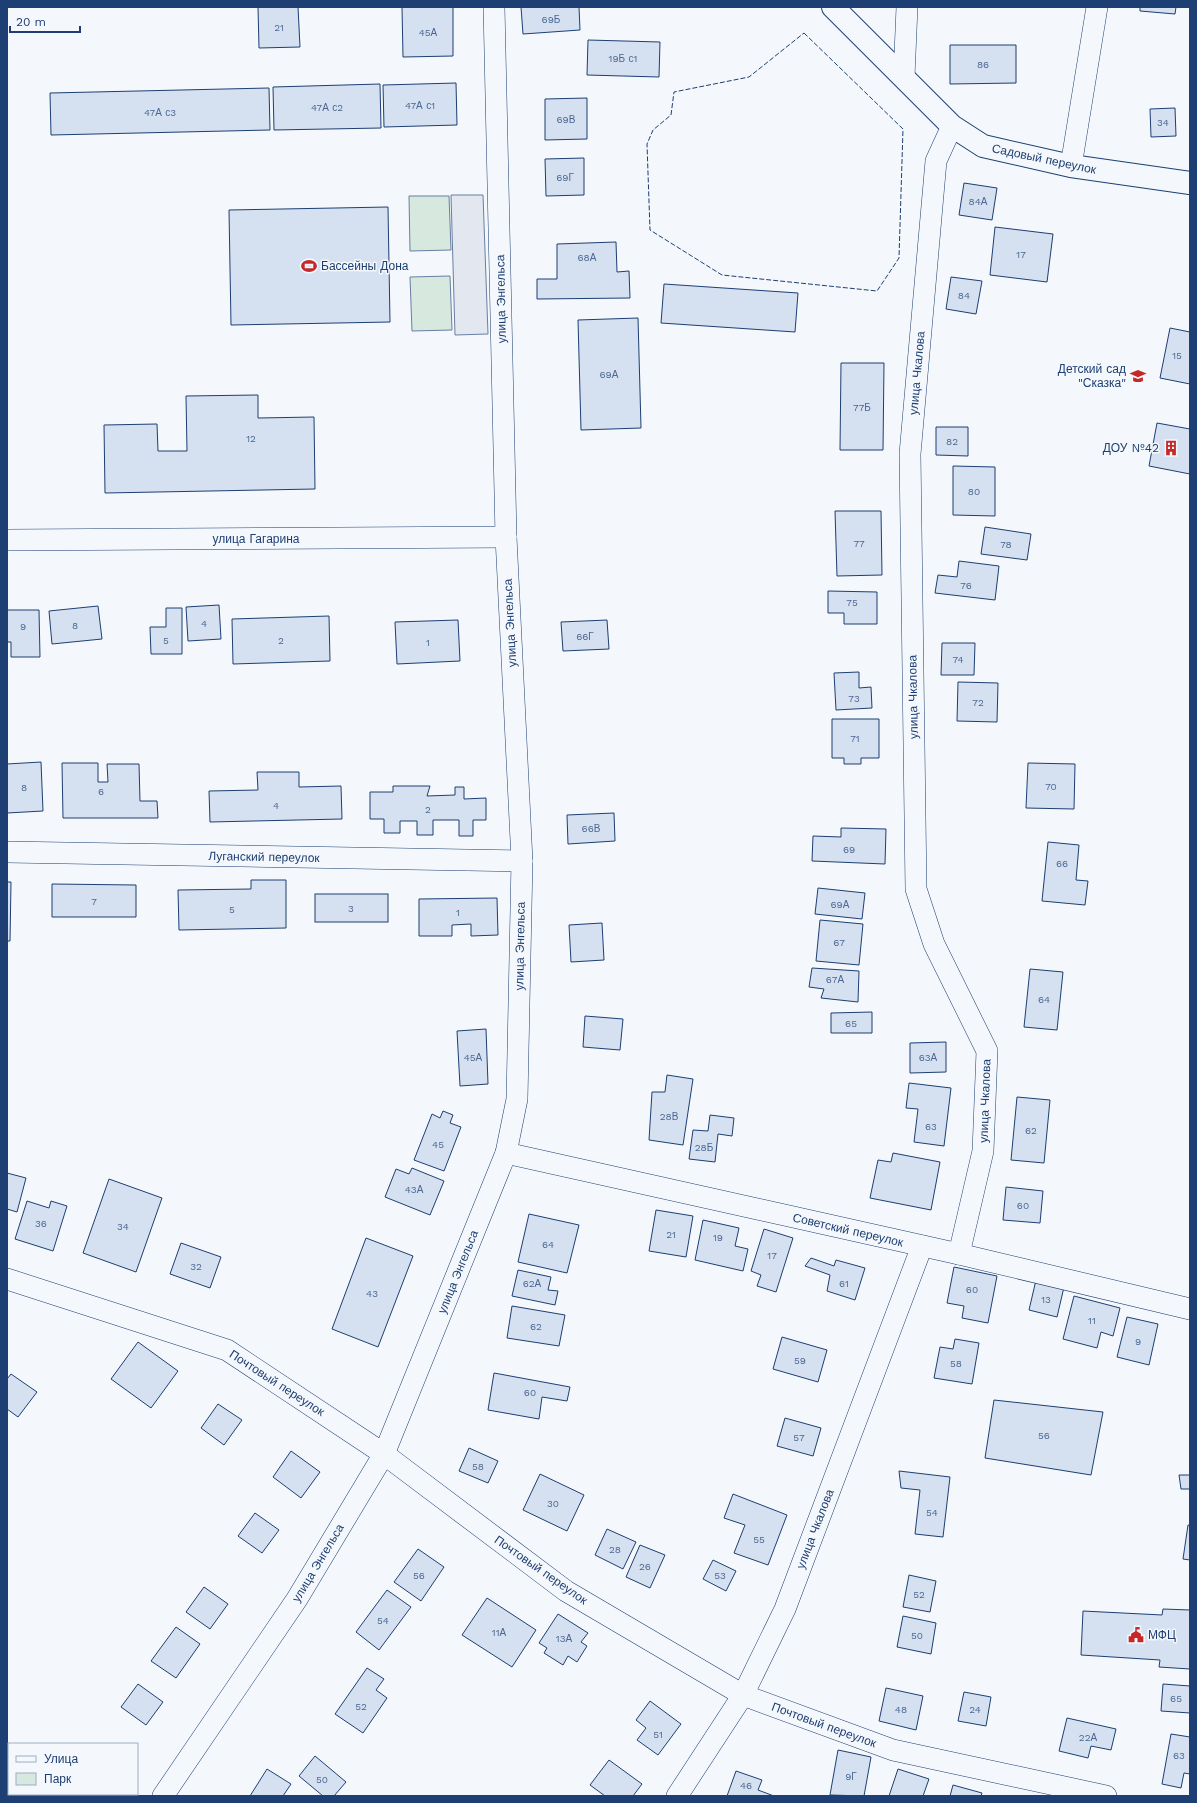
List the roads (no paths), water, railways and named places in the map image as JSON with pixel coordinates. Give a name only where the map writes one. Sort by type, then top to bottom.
[{"type":"street","name":"улица Энгельса","points":[[163,1796],[297,1599],[384,1454],[506,1153],[517,1099],[522,861],[506,537],[494,7]]},
{"type":"street","name":"Садовый переулок","points":[[833,7],[952,126],[983,146],[1071,166],[1190,183]]},
{"type":"street","points":[[904,77],[907,7]]},
{"type":"street","points":[[1071,166],[1097,7]]},
{"type":"street","name":"улица Чкалова","points":[[952,126],[936,161],[910,454],[916,889],[934,944],[987,1052],[983,1151],[959,1254]]},
{"type":"street","name":"улица Гагарина","points":[[7,540],[506,537]]},
{"type":"street","name":"Луганский переулок","points":[[7,852],[522,861]]},
{"type":"street","name":"Советский переулок","points":[[506,1153],[959,1254],[1190,1308]]},
{"type":"street","name":"улица Чкалова","points":[[677,1796],[743,1695],[785,1609],[922,1246]]},
{"type":"street","name":"Почтовый переулок","points":[[7,1279],[227,1350],[384,1454],[566,1591],[743,1695],[894,1750],[1106,1796]]},
{"type":"place","name":"Бассейны Дона","points":[[309,266]]},
{"type":"place","name":"Детский сад \"Сказка\"","points":[[1138,376]]},
{"type":"place","name":"ДОУ №42","points":[[1171,448]]},
{"type":"place","name":"МФЦ","points":[[1136,1635]]}]
